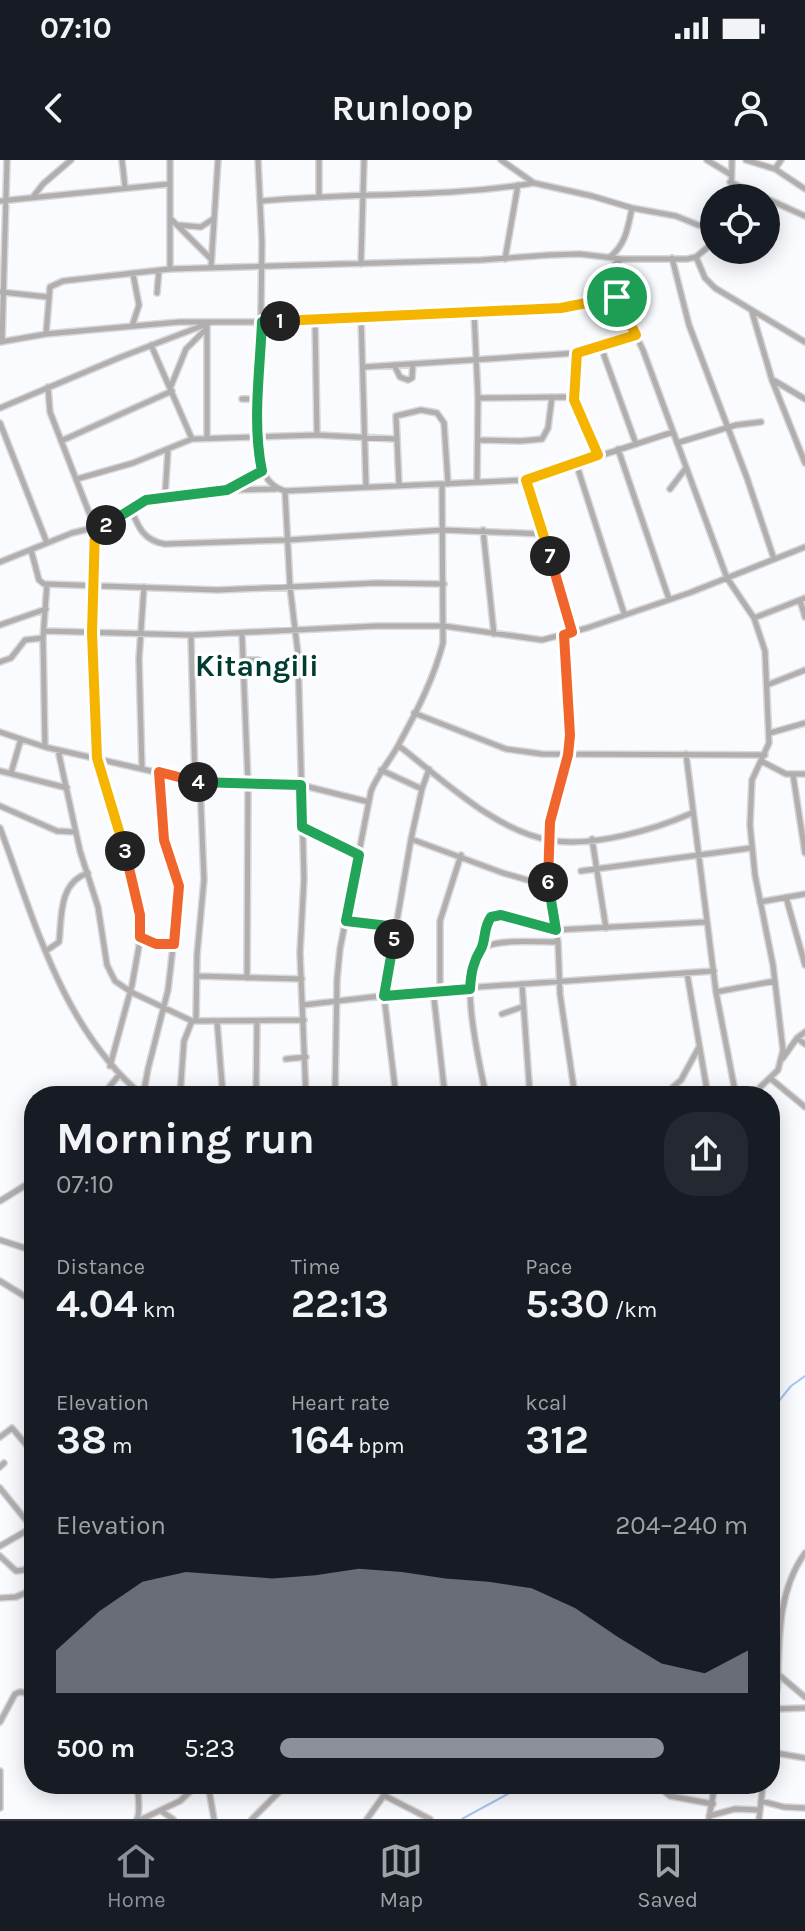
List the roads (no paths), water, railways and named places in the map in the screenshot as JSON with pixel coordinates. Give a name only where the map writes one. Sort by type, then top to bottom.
[{"type":"street","points":[[7,160],[1,342],[46,334],[132,326],[561,308],[617,297]]},
{"type":"street","points":[[32,198],[71,160]]},
{"type":"street","points":[[122,160],[125,187]]},
{"type":"street","points":[[170,160],[170,269]]},
{"type":"street","points":[[211,268],[218,160]]},
{"type":"street","points":[[258,160],[262,201],[258,439],[262,471],[277,489]]},
{"type":"street","points":[[319,160],[319,195]]},
{"type":"street","points":[[361,264],[364,160]]},
{"type":"street","points":[[501,160],[534,183]]},
{"type":"street","points":[[707,160],[730,174]]},
{"type":"street","points":[[732,160],[730,182],[805,216]]},
{"type":"street","points":[[746,160],[775,169],[805,189]]},
{"type":"street","points":[[775,169],[781,160]]},
{"type":"street","points":[[262,201],[534,183],[676,216],[700,226]]},
{"type":"street","points":[[4,201],[169,184]]},
{"type":"street","points":[[505,259],[518,185]]},
{"type":"street","points":[[610,257],[618,251],[626,235],[632,208]]},
{"type":"street","points":[[170,217],[211,260]]},
{"type":"street","points":[[176,224],[201,227],[214,218]]},
{"type":"street","points":[[46,334],[50,287],[58,282],[170,269],[580,254],[622,259],[672,258],[696,257],[700,254]]},
{"type":"street","points":[[696,257],[709,284],[805,342]]},
{"type":"street","points":[[672,258],[689,325],[774,559]]},
{"type":"street","points":[[622,259],[615,264],[612,274],[617,297],[636,335],[727,578],[754,618],[762,638],[770,733],[751,791],[751,848],[775,981],[783,1058]]},
{"type":"street","points":[[157,293],[159,270]]},
{"type":"street","points":[[132,326],[139,307],[133,274]]},
{"type":"street","points":[[1,292],[48,297]]},
{"type":"street","points":[[474,312],[478,398],[477,482]]},
{"type":"street","points":[[752,312],[772,380],[805,463]]},
{"type":"street","points":[[361,316],[366,485]]},
{"type":"street","points":[[315,318],[317,435]]},
{"type":"street","points":[[0,408],[151,345],[208,325]]},
{"type":"street","points":[[61,441],[171,389],[186,349],[208,325]]},
{"type":"street","points":[[207,438],[208,325]]},
{"type":"street","points":[[364,367],[577,353],[636,335]]},
{"type":"street","points":[[151,345],[192,439]]},
{"type":"street","points":[[601,347],[636,444]]},
{"type":"street","points":[[577,353],[574,400],[598,455]]},
{"type":"street","points":[[394,365],[400,377],[409,380],[413,375],[413,364]]},
{"type":"street","points":[[772,380],[805,399]]},
{"type":"street","points":[[48,387],[50,412],[95,528],[92,633],[97,758],[140,915],[140,937],[131,992],[110,1066]]},
{"type":"street","points":[[478,398],[552,397],[574,400]]},
{"type":"street","points":[[478,440],[542,439],[548,428],[552,397]]},
{"type":"street","points":[[242,399],[258,399]]},
{"type":"street","points":[[335,1086],[339,958],[369,802],[381,770],[399,746],[438,662],[444,626],[444,423],[437,413],[421,410],[397,414],[399,485]]},
{"type":"street","points":[[677,443],[727,428],[761,422]]},
{"type":"street","points":[[0,423],[47,543]]},
{"type":"street","points":[[0,562],[80,531],[109,524],[146,500],[165,496],[227,490],[285,491],[526,480],[673,432]]},
{"type":"street","points":[[77,479],[192,439],[317,435],[396,439]]},
{"type":"street","points":[[165,496],[168,449]]},
{"type":"street","points":[[618,449],[669,600]]},
{"type":"street","points":[[576,463],[624,613]]},
{"type":"street","points":[[670,489],[686,468]]},
{"type":"street","points":[[227,490],[262,471]]},
{"type":"street","points":[[526,480],[572,632]]},
{"type":"street","points":[[285,491],[290,587],[298,654],[306,1086]]},
{"type":"street","points":[[131,509],[141,531],[155,543],[288,540],[443,530],[543,534]]},
{"type":"street","points":[[483,530],[494,634]]},
{"type":"street","points":[[0,662],[11,658],[25,640],[44,634],[242,634],[444,626],[533,640],[564,635],[669,600],[805,547]]},
{"type":"street","points":[[31,550],[39,580],[47,584],[218,590],[444,584]]},
{"type":"street","points":[[45,747],[47,584]]},
{"type":"street","points":[[142,769],[139,634],[144,587]]},
{"type":"street","points":[[754,618],[803,599],[805,617]]},
{"type":"street","points":[[0,625],[46,609]]},
{"type":"street","points":[[242,634],[248,784],[247,978]]},
{"type":"street","points":[[181,1086],[184,1041],[194,1021],[204,880],[191,635]]},
{"type":"street","points":[[564,635],[570,735],[547,840],[548,886],[558,942],[559,981],[574,1086]]},
{"type":"street","points":[[243,660],[258,660]]},
{"type":"street","points":[[767,685],[805,670]]},
{"type":"street","points":[[414,713],[506,749],[568,755],[686,754],[763,758],[793,775],[805,774]]},
{"type":"street","points":[[770,733],[805,723]]},
{"type":"street","points":[[0,732],[45,747],[198,782],[301,785],[369,802]]},
{"type":"street","points":[[11,773],[21,739]]},
{"type":"street","points":[[399,746],[488,813],[547,840],[592,839],[633,833],[673,822],[692,813]]},
{"type":"street","points":[[58,750],[75,832],[98,907],[111,977],[131,992],[194,1021],[304,1020]]},
{"type":"street","points":[[686,754],[716,992],[734,1086]]},
{"type":"street","points":[[395,1086],[384,996],[411,839],[429,769]]},
{"type":"street","points":[[381,770],[422,789]]},
{"type":"street","points":[[0,771],[67,788]]},
{"type":"street","points":[[145,1086],[168,990],[179,886],[164,840],[159,772]]},
{"type":"street","points":[[793,775],[805,853]]},
{"type":"street","points":[[0,806],[57,831],[75,832]]},
{"type":"street","points":[[302,827],[359,855]]},
{"type":"street","points":[[0,828],[67,1003],[110,1066],[132,1086]]},
{"type":"street","points":[[0,845],[3,837]]},
{"type":"street","points":[[411,839],[548,886]]},
{"type":"street","points":[[592,839],[606,928]]},
{"type":"street","points":[[581,871],[751,848]]},
{"type":"street","points":[[440,990],[440,921],[461,855]]},
{"type":"street","points":[[46,951],[59,942],[61,909],[69,889],[75,879],[88,873]]},
{"type":"street","points":[[760,902],[805,894]]},
{"type":"street","points":[[786,897],[802,943],[805,965]]},
{"type":"street","points":[[483,948],[484,929],[494,915],[556,930],[706,922]]},
{"type":"street","points":[[346,921],[397,927]]},
{"type":"street","points":[[140,937],[156,944],[174,944]]},
{"type":"street","points":[[484,1086],[470,989],[474,958],[483,948],[500,944],[558,942]]},
{"type":"street","points":[[303,1005],[433,990],[714,971]]},
{"type":"street","points":[[687,973],[706,1086]]},
{"type":"street","points":[[197,976],[302,979]]},
{"type":"street","points":[[716,992],[775,981]]},
{"type":"street","points":[[522,984],[529,1086]]},
{"type":"street","points":[[433,990],[444,1086]]},
{"type":"street","points":[[502,1014],[522,1007]]},
{"type":"street","points":[[217,1021],[222,1086]]},
{"type":"street","points":[[256,1086],[257,1021]]},
{"type":"street","points":[[762,1086],[797,1038],[805,1032]]},
{"type":"street","points":[[797,1038],[805,1044]]},
{"type":"street","points":[[673,1086],[687,1072],[699,1046]]},
{"type":"street","points":[[286,1059],[306,1057]]},
{"type":"street","points":[[110,1086],[119,1075]]},
{"type":"street","points":[[770,1078],[780,1086]]},
{"type":"street","points":[[780,1086],[805,1107]]},
{"type":"street","points":[[0,1201],[24,1186]]},
{"type":"street","points":[[0,1240],[24,1248]]},
{"type":"street","points":[[0,1281],[24,1296]]},
{"type":"street","points":[[0,1437],[12,1428],[24,1442]]},
{"type":"street","points":[[0,1488],[24,1517]]},
{"type":"street","points":[[0,1546],[24,1533]]},
{"type":"street","points":[[780,1619],[788,1588],[805,1553]]},
{"type":"street","points":[[0,1556],[16,1571],[24,1570]]},
{"type":"street","points":[[0,1598],[24,1593]]},
{"type":"street","points":[[780,1677],[805,1697]]},
{"type":"street","points":[[0,1722],[15,1694],[24,1693]]},
{"type":"street","points":[[780,1709],[805,1708]]},
{"type":"street","points":[[780,1754],[805,1758]]},
{"type":"street","points":[[0,1771],[0,1808]]},
{"type":"street","points":[[136,1794],[140,1819],[180,1801],[187,1794]]},
{"type":"street","points":[[210,1794],[214,1819]]},
{"type":"street","points":[[252,1819],[277,1794]]},
{"type":"street","points":[[668,1794],[713,1804]]},
{"type":"street","points":[[709,1818],[714,1794]]},
{"type":"street","points":[[759,1819],[762,1794]]},
{"type":"street","points":[[367,1819],[385,1796],[430,1819]]},
{"type":"street","points":[[761,1801],[805,1808]]},
{"type":"street","points":[[160,1810],[173,1819]]},
{"type":"street","points":[[709,1818],[731,1810],[760,1810]]},
{"type":"waterway","points":[[780,1400],[805,1376]]},
{"type":"waterway","points":[[462,1819],[508,1794]]},
{"type":"district","name":"Kitangili","points":[[257,666]]}]
